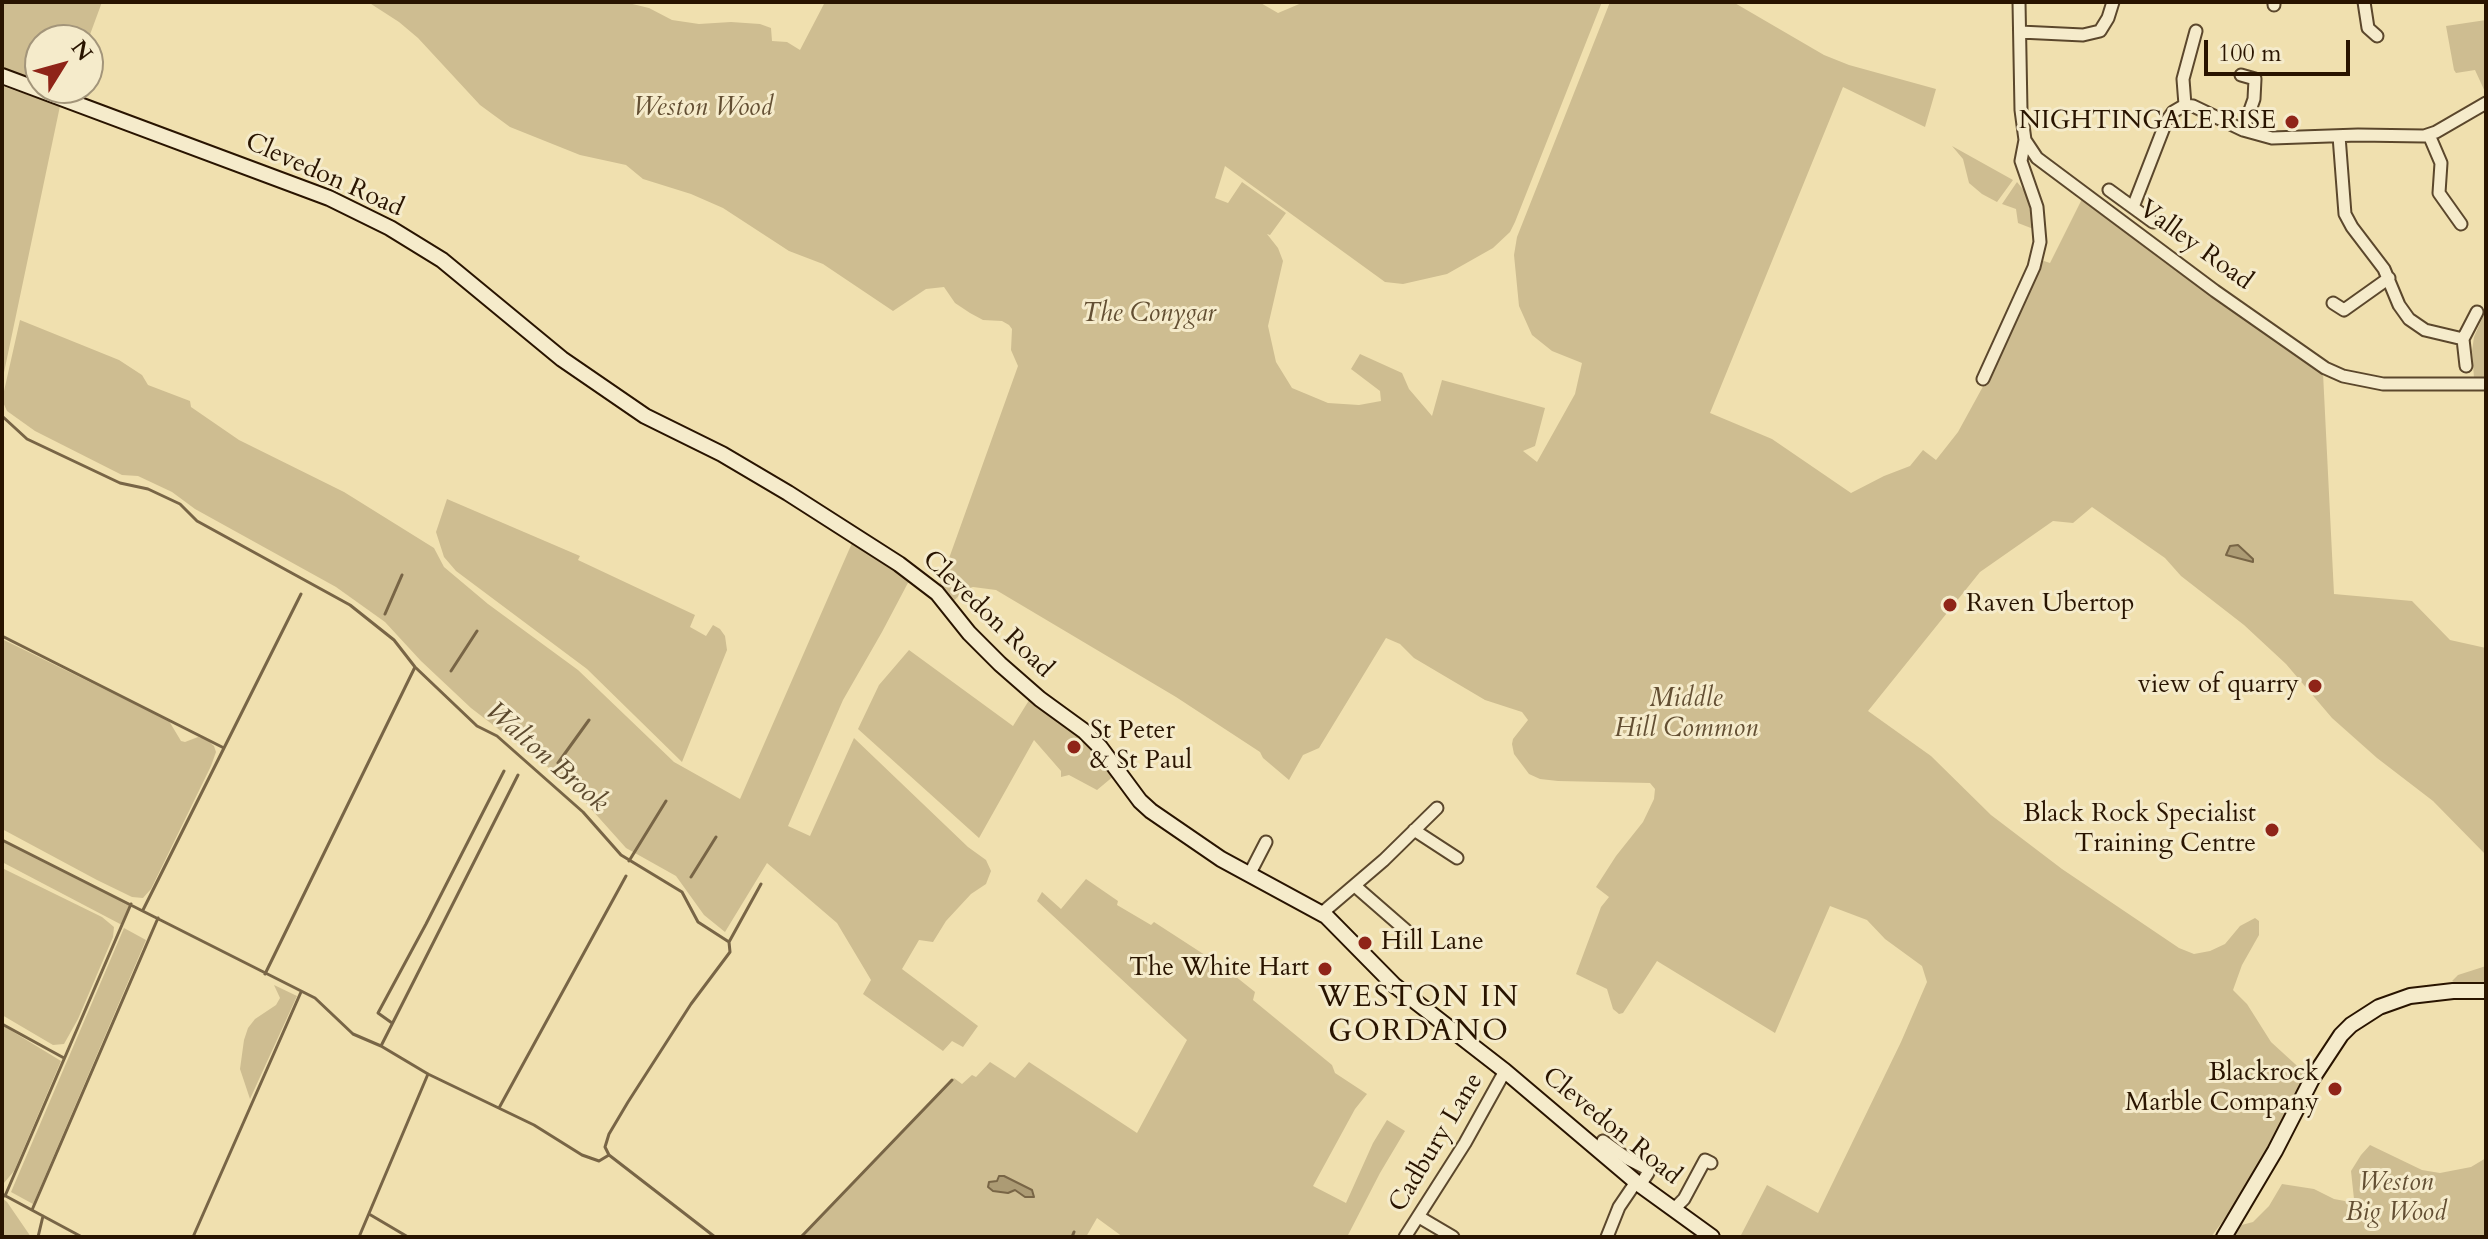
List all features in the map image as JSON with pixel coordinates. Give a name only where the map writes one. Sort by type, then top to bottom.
[{"type":"main road","name":"Clevedon Road","points":[[2,76],[329,198],[390,228],[442,260],[562,359],[645,416],[722,454],[788,493],[922,580],[998,663],[1093,739],[1145,806],[1175,829],[1249,875],[1322,913],[1394,985],[1505,1071],[1638,1184],[1712,1237]]},
{"type":"main road","points":[[2224,1237],[2275,1151],[2312,1079],[2351,1025],[2379,1007],[2410,996],[2486,991]]},
{"type":"street","points":[[1983,379],[2028,281],[2040,242],[2037,207],[2021,161],[2025,140],[2021,110],[2019,2]]},
{"type":"street","points":[[2020,32],[2105,35],[2113,2]]},
{"type":"street","points":[[2364,2],[2368,31]]},
{"type":"street","points":[[2185,105],[2184,49],[2196,31]]},
{"type":"street","points":[[2241,75],[2259,75],[2243,130]]},
{"type":"street","points":[[2133,207],[2169,116],[2185,105],[2203,109],[2243,130],[2285,139],[2418,137],[2429,135],[2486,103]]},
{"type":"street","points":[[2429,135],[2441,163],[2439,193],[2455,208],[2461,224]]},
{"type":"street","points":[[2339,136],[2340,215],[2389,278],[2402,310],[2419,334],[2463,339]]},
{"type":"street","name":"Valley Road","points":[[2025,140],[2037,158],[2056,174],[2325,368],[2343,376],[2383,384],[2486,384]]},
{"type":"street","points":[[2149,166],[2162,171]]},
{"type":"street","points":[[2109,190],[2153,222]]},
{"type":"street","points":[[2333,303],[2345,315],[2389,278]]},
{"type":"street","points":[[2466,366],[2463,339],[2477,312]]},
{"type":"street","points":[[1322,913],[1437,808]]},
{"type":"street","points":[[1414,830],[1457,858]]},
{"type":"street","points":[[1249,875],[1266,842]]},
{"type":"street","points":[[1355,886],[1409,933]]},
{"type":"street","name":"Cadbury Lane","points":[[1405,1237],[1465,1143],[1505,1071]]},
{"type":"street","points":[[1607,1237],[1619,1207],[1648,1173],[1647,1169],[1611,1143]]},
{"type":"street","points":[[1674,1209],[1684,1199],[1705,1160],[1711,1163]]},
{"type":"street","points":[[1419,1217],[1453,1237]]},
{"type":"green space","points":[[2,2],[102,2],[94,24],[24,24],[24,78],[2,70]]},
{"type":"green space","points":[[368,2],[624,2],[649,8],[672,20],[699,24],[760,24],[771,28],[772,41],[787,42],[800,50],[825,2],[1259,2],[1278,13],[1304,2],[1602,2],[1510,232],[1493,248],[1447,274],[1403,284],[1385,282],[1225,166],[1215,198],[1228,203],[1242,182],[1286,213],[1270,235],[1267,234],[1283,261],[1268,326],[1276,362],[1292,388],[1328,403],[1359,405],[1381,401],[1380,391],[1351,369],[1360,354],[1402,373],[1409,389],[1432,416],[1442,380],[1545,408],[1535,446],[1523,451],[1537,462],[1575,394],[1582,363],[1552,351],[1532,335],[1519,306],[1514,255],[1517,237],[1610,2],[1733,2],[1824,55],[1936,89],[1925,127],[1843,87],[1710,413],[1772,439],[1851,493],[1910,466],[1923,450],[1936,460],[1958,432],[1992,370],[2041,260],[2050,263],[2082,199],[2161,260],[2323,373],[2334,594],[2412,601],[2450,640],[2486,648],[2486,855],[2433,801],[2332,718],[2286,664],[2244,625],[2181,576],[2165,558],[2092,507],[2073,523],[2053,521],[1980,572],[1868,711],[1931,756],[1991,815],[2062,869],[2179,948],[2194,954],[2210,951],[2225,944],[2240,926],[2255,918],[2259,921],[2259,935],[2242,965],[2233,990],[2247,1004],[2271,1042],[2306,1074],[2275,1151],[2211,1237],[1740,1237],[1767,1185],[1818,1213],[1927,982],[1922,966],[1885,939],[1867,920],[1830,906],[1775,1033],[1657,961],[1623,1013],[1619,1014],[1613,1009],[1607,989],[1576,974],[1601,907],[1609,897],[1596,887],[1643,822],[1654,799],[1655,789],[1650,783],[1558,781],[1529,774],[1514,754],[1512,744],[1528,720],[1522,712],[1485,700],[1386,638],[1319,748],[1303,755],[1289,780],[1260,752],[1176,697],[996,590],[973,587],[964,590],[952,603],[938,589],[1018,366],[1011,350],[1012,329],[1009,325],[1002,321],[983,320],[970,313],[955,303],[944,287],[926,289],[893,311],[823,264],[789,251],[723,208],[643,179],[626,165],[580,155],[510,127],[480,105],[418,38]]},
{"type":"green space","points":[[2486,20],[2486,94],[2475,70],[2456,73],[2454,70],[2446,26]]},
{"type":"green space","points":[[2,86],[24,94],[24,104],[60,106],[2,382]]},
{"type":"green space","points":[[1952,146],[2013,180],[1997,202],[1969,183],[1963,159]]},
{"type":"green space","points":[[2017,182],[2032,200],[2036,230],[2018,223],[2016,209],[2002,204]]},
{"type":"green space","points":[[2486,309],[2486,379],[2478,379],[2474,378],[2472,351],[2474,337]]},
{"type":"green space","points":[[20,320],[119,360],[142,375],[148,385],[190,401],[191,407],[239,440],[344,492],[434,548],[444,567],[488,604],[578,670],[674,762],[740,799],[852,543],[910,579],[843,700],[788,826],[810,836],[854,738],[968,847],[986,860],[991,871],[986,884],[971,894],[946,921],[933,942],[919,940],[902,969],[978,1026],[963,1047],[952,1041],[943,1051],[863,994],[871,980],[837,923],[767,863],[725,932],[704,915],[676,876],[626,848],[566,781],[471,708],[385,622],[336,587],[195,509],[172,492],[138,476],[122,475],[35,431],[7,411],[2,400]]},
{"type":"green space","points":[[447,499],[580,556],[578,560],[695,615],[690,627],[706,636],[713,625],[720,629],[725,636],[727,650],[682,762],[587,669],[456,571],[444,557],[436,532]]},
{"type":"green space","points":[[2,639],[169,721],[181,741],[198,737],[214,746],[216,752],[211,766],[151,889],[143,898],[132,897],[97,880],[2,829]]},
{"type":"green space","points":[[909,650],[1013,726],[1031,697],[1093,747],[1115,775],[1097,790],[1069,775],[1061,777],[1061,771],[1034,740],[979,838],[858,729],[879,685]]},
{"type":"green space","points":[[2,840],[131,904],[122,925],[2,862]]},
{"type":"green space","points":[[2,868],[102,917],[114,927],[113,937],[78,1019],[64,1044],[53,1045],[2,1015]]},
{"type":"green space","points":[[1086,879],[1118,901],[1117,905],[1151,925],[1154,922],[1225,968],[1255,992],[1253,1000],[1332,1065],[1335,1073],[1367,1094],[1355,1109],[1313,1186],[1346,1203],[1387,1120],[1405,1131],[1347,1237],[1123,1237],[1097,1218],[1086,1237],[801,1237],[954,1078],[962,1084],[972,1075],[976,1077],[990,1062],[1015,1078],[1029,1062],[1137,1133],[1187,1040],[1037,901],[1042,892],[1061,909]]},
{"type":"green space","points":[[124,928],[146,940],[33,1204],[11,1192]]},
{"type":"green space","points":[[2486,966],[2486,986],[2462,986],[2452,981],[2458,975]]},
{"type":"green space","points":[[274,985],[297,996],[250,1099],[240,1069],[244,1040],[255,1019],[276,1005],[280,998]]},
{"type":"green space","points":[[2,1025],[61,1061],[14,1171],[4,1183]]},
{"type":"green space","name":"Weston Big Wood","points":[[2370,1145],[2422,1170],[2440,1173],[2471,1167],[2486,1158],[2486,1237],[2224,1237],[2230,1228],[2253,1222],[2269,1206],[2282,1184],[2314,1189],[2334,1199],[2350,1202],[2354,1199],[2351,1171]]},
{"type":"green space","points":[[2,1198],[7,1202],[31,1237],[2,1237]]},
{"type":"shaded area","points":[[2238,545],[2253,562],[2226,555],[2230,546]]},
{"type":"shaded area","points":[[999,1176],[1032,1190],[1034,1197],[1025,1197],[1015,1190],[1008,1193],[993,1191],[988,1187],[989,1182],[997,1181]]},
{"type":"waterway","name":"Walton Brook","points":[[2,416],[27,439],[120,483],[148,489],[180,504],[197,521],[350,605],[394,640],[415,667],[477,726],[497,736],[583,812],[621,855],[682,892],[698,922],[729,942],[730,952],[691,1004],[628,1102],[605,1147],[609,1155],[715,1237]]},
{"type":"waterway","points":[[385,614],[402,575]]},
{"type":"waterway","points":[[143,910],[301,594]]},
{"type":"waterway","points":[[451,671],[477,631]]},
{"type":"waterway","points":[[2,636],[222,747]]},
{"type":"waterway","points":[[265,974],[415,667]]},
{"type":"waterway","points":[[558,763],[589,720]]},
{"type":"waterway","points":[[392,1023],[378,1013],[504,771]]},
{"type":"waterway","points":[[381,1046],[518,775]]},
{"type":"waterway","points":[[629,861],[666,801]]},
{"type":"waterway","points":[[691,877],[716,837]]},
{"type":"waterway","points":[[2,840],[315,998],[353,1034],[534,1125],[582,1155],[599,1161],[609,1155]]},
{"type":"waterway","points":[[499,1108],[626,876]]},
{"type":"waterway","points":[[729,942],[761,884]]},
{"type":"waterway","points":[[5,1196],[131,904]]},
{"type":"waterway","points":[[32,1210],[158,918]]},
{"type":"waterway","points":[[193,1237],[301,992]]},
{"type":"waterway","points":[[2,1024],[64,1058]]},
{"type":"waterway","points":[[359,1237],[428,1074]]},
{"type":"waterway","points":[[801,1237],[952,1080]]},
{"type":"waterway","points":[[2,1194],[82,1237]]},
{"type":"waterway","points":[[369,1214],[408,1237]]},
{"type":"waterway","points":[[38,1237],[43,1216]]},
{"type":"waterway","points":[[1072,1237],[1074,1232]]},
{"type":"place","name":"NIGHTINGALE RISE","points":[[2292,122]]},
{"type":"place","name":"Raven Ubertop","points":[[1950,605]]},
{"type":"place","name":"view of quarry","points":[[2315,686]]},
{"type":"place","name":"St Peter & St Paul","points":[[1074,747]]},
{"type":"place","name":"Black Rock Specialist Training Centre","points":[[2272,830]]},
{"type":"place","name":"Hill Lane","points":[[1365,943]]},
{"type":"place","name":"The White Hart","points":[[1325,969]]},
{"type":"place","name":"Blackrock Marble Company","points":[[2335,1089]]},
{"type":"district","name":"WESTON IN GORDANO","points":[[1419,1016]]},
{"type":"park label","name":"Weston Wood","points":[[703,109]]},
{"type":"park label","name":"The Conygar","points":[[1149,315]]},
{"type":"park label","name":"Middle Hill Common","points":[[1686,715]]}]
